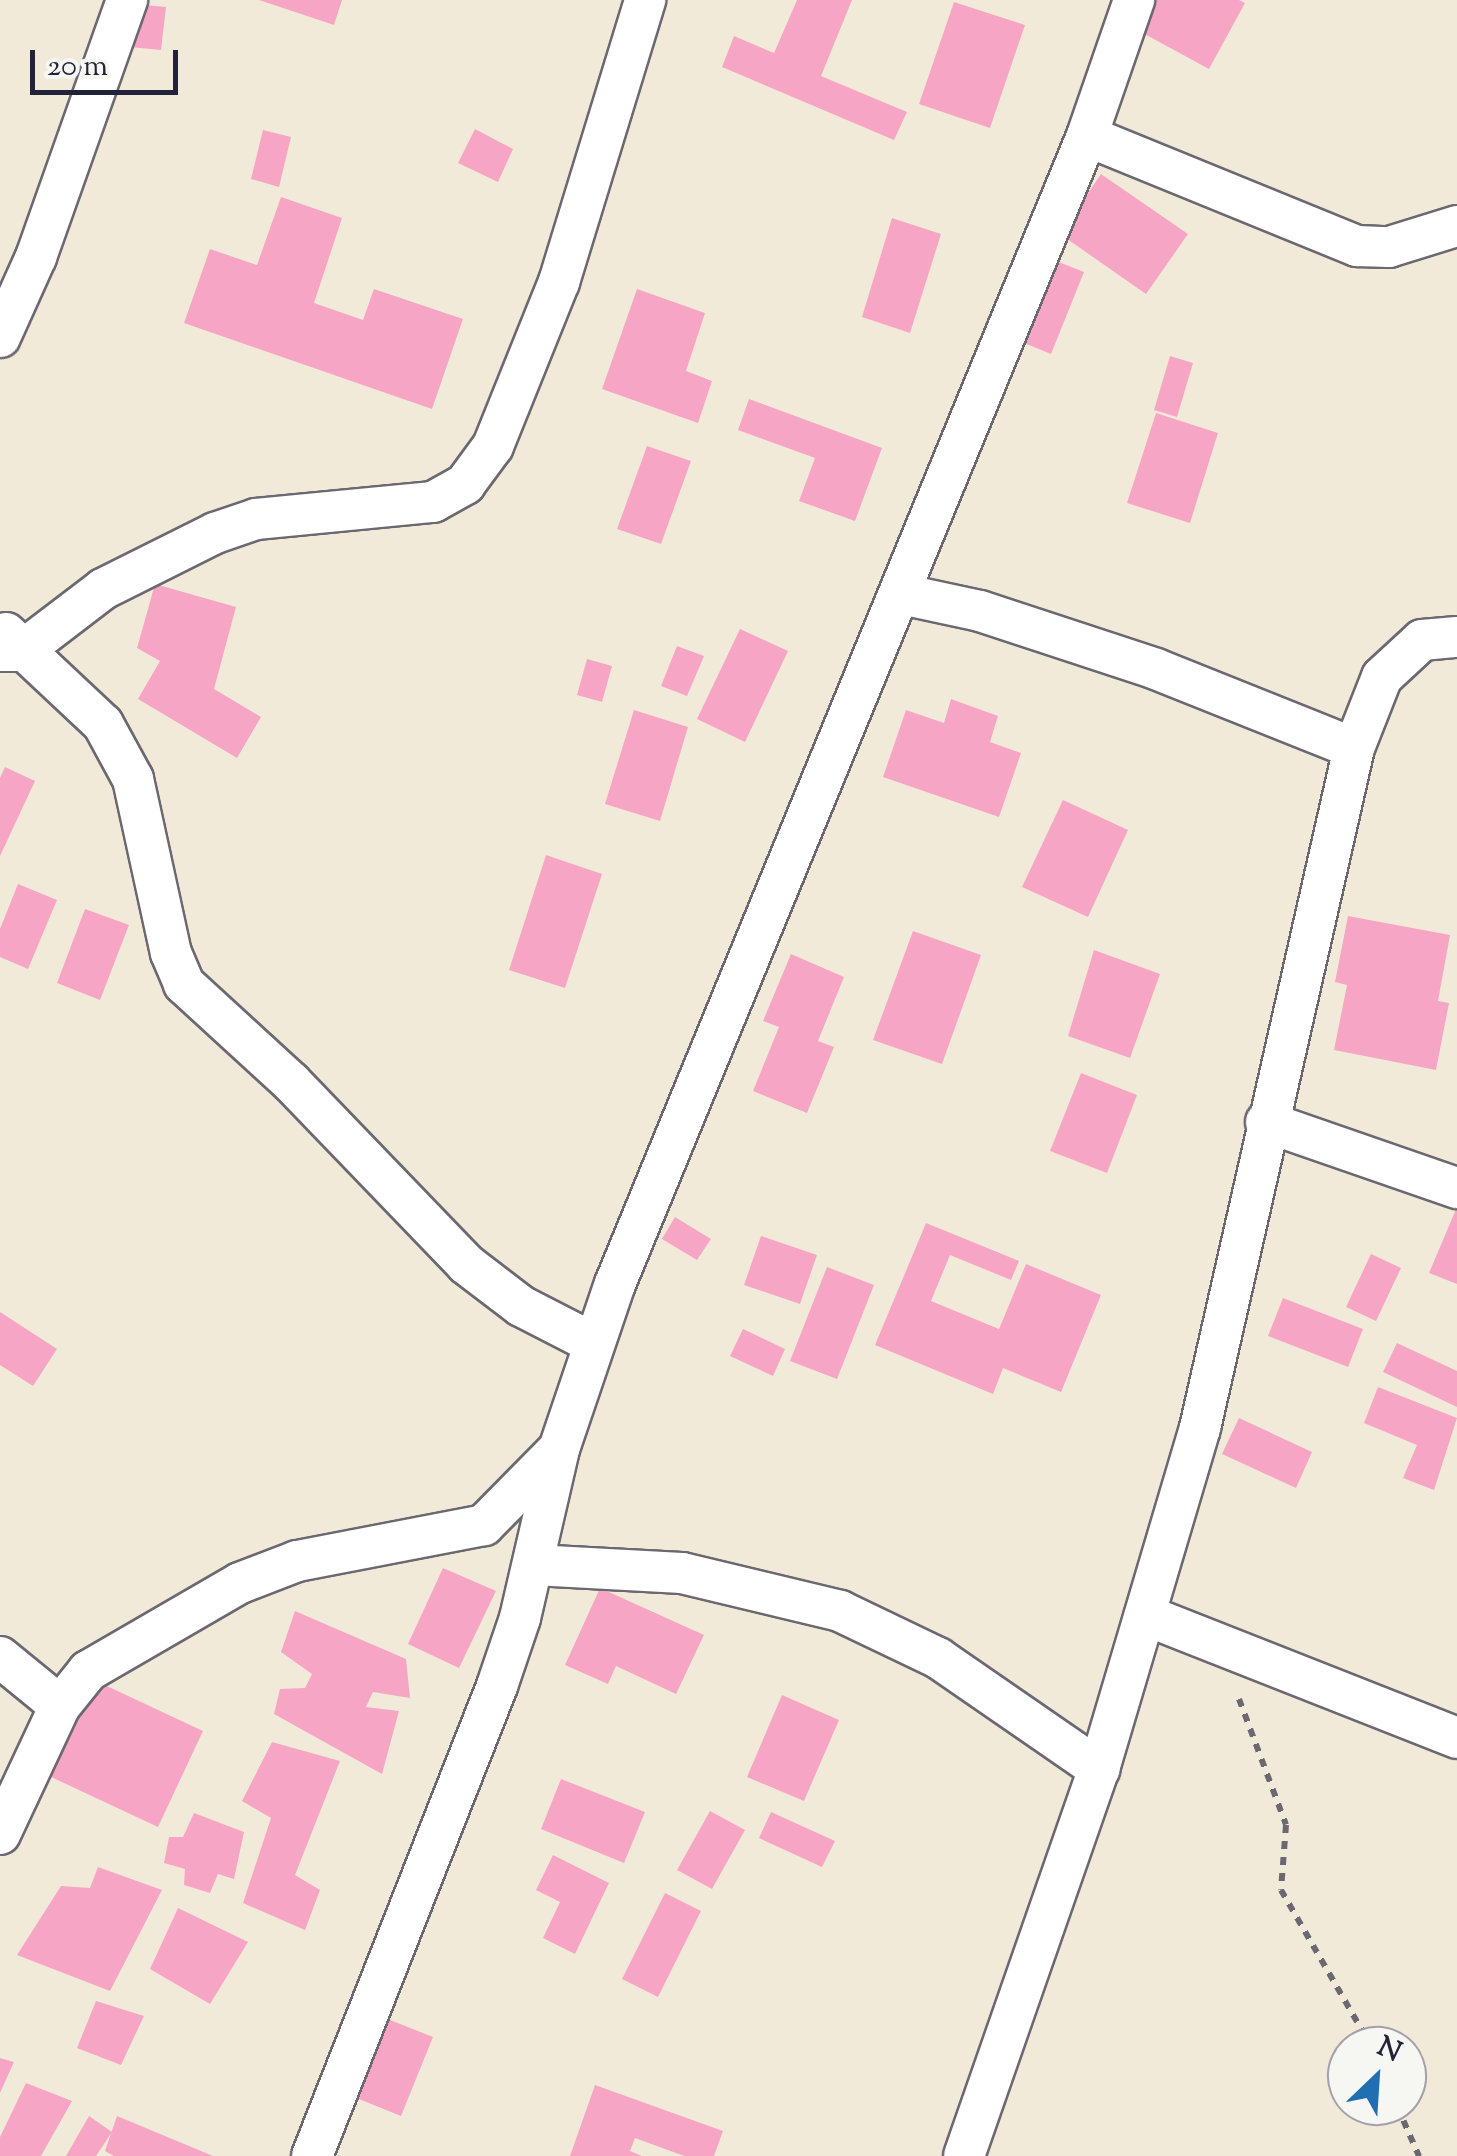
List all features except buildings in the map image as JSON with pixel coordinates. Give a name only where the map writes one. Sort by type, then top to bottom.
[{"type":"street","points":[[0,336],[36,258],[127,0]]},
{"type":"street","points":[[593,1343],[521,1306],[466,1264],[291,1082],[184,984],[171,953],[133,779],[103,724],[7,643],[176,548],[256,520],[434,502],[465,484],[493,446],[560,282],[645,0]]},
{"type":"street","points":[[312,2156],[490,1703],[534,1565],[559,1449],[593,1343],[861,674],[901,594],[1087,136],[1134,0]]},
{"type":"street","points":[[1087,136],[1357,246],[1388,246],[1457,226]]},
{"type":"street","points":[[901,594],[980,611],[1156,669],[1354,748]]},
{"type":"street","points":[[964,2156],[1099,1769],[1200,1428],[1266,1122],[1354,748],[1382,677],[1422,640],[1457,637]]},
{"type":"street","points":[[1266,1122],[1457,1188]]},
{"type":"street","points":[[0,1834],[60,1706],[88,1671],[240,1583],[297,1561],[484,1525],[559,1449]]},
{"type":"street","points":[[534,1565],[682,1573],[840,1611],[938,1658],[1099,1769]]},
{"type":"street","points":[[1145,1615],[1457,1738]]},
{"type":"street","points":[[0,1657],[60,1706]]},
{"type":"path","points":[[1220,1646],[1286,1825],[1280,1890],[1359,2026]]},
{"type":"path","points":[[1406,2126],[1419,2156]]}]
